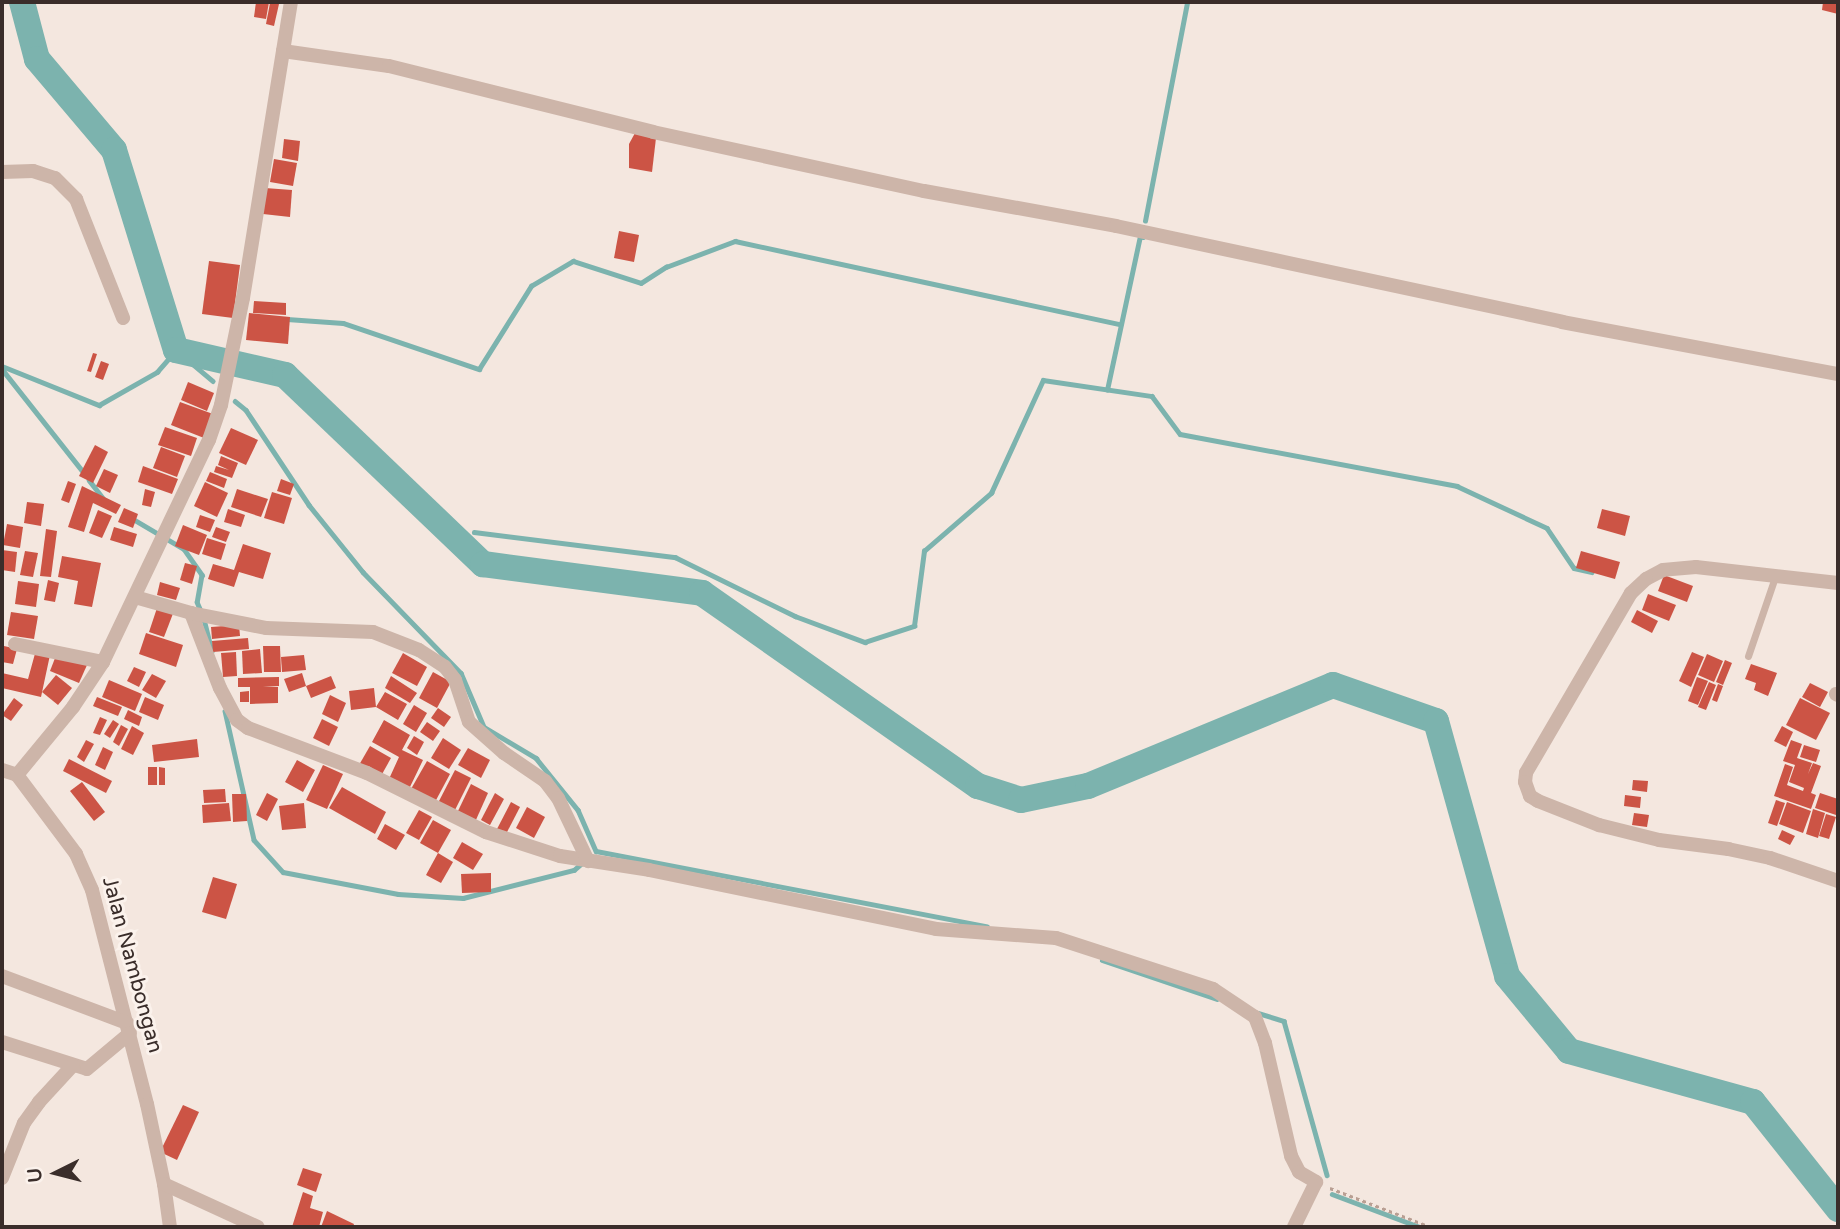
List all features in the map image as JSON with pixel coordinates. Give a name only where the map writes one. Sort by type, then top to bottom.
[{"type":"street","points":[[2,770],[17,775],[73,707],[103,662],[195,475],[226,381],[291,2]]},
{"type":"street","points":[[284,51],[389,66],[653,132],[924,191],[1116,226],[1562,322],[1838,374]]},
{"type":"street","points":[[2,172],[33,171],[55,178],[76,199],[123,318]]},
{"type":"street","points":[[1838,583],[1678,567],[1646,579],[1631,593],[1526,773],[1525,782],[1530,796],[1538,801],[1599,825],[1659,841],[1728,849],[1770,858],[1838,881]]},
{"type":"street","points":[[135,597],[191,613],[265,628],[373,632],[419,650],[445,667],[455,680],[469,722],[498,748],[545,781],[558,798],[588,861]]},
{"type":"street","points":[[191,613],[220,688],[237,720],[248,729],[367,773],[485,832],[550,853],[649,870],[936,929],[1056,938],[1213,989],[1255,1017],[1265,1043],[1291,1156],[1299,1172],[1315,1182],[1294,1227]]},
{"type":"street","points":[[15,644],[103,662]]},
{"type":"street","name":"Jalan Nambongan","points":[[17,775],[76,854],[92,890],[128,1028],[164,1184],[170,1227]]},
{"type":"street","points":[[2,976],[128,1028],[93,1066],[87,1069],[2,1042]]},
{"type":"street","points":[[2,1178],[24,1124],[39,1102],[74,1065]]},
{"type":"street","points":[[164,1184],[258,1227]]},
{"type":"lane","points":[[1748,656],[1775,576]]},
{"type":"path","points":[[1315,1182],[1431,1227]]},
{"type":"building","points":[[256,2],[269,2],[266,19],[254,17]]},
{"type":"building","points":[[1823,2],[1838,2],[1838,14],[1822,10]]},
{"type":"building","points":[[270,3],[279,4],[274,26],[266,24]]},
{"type":"building","points":[[635,133],[656,138],[652,172],[629,168],[629,144]]},
{"type":"building","points":[[284,139],[300,141],[298,161],[282,158]]},
{"type":"building","points":[[274,159],[297,163],[293,186],[270,182]]},
{"type":"building","points":[[265,188],[292,190],[290,217],[263,214]]},
{"type":"building","points":[[619,231],[639,235],[634,262],[614,258]]},
{"type":"building","points":[[209,261],[240,265],[233,318],[202,314]]},
{"type":"building","points":[[254,301],[286,303],[286,315],[253,313]]},
{"type":"building","points":[[249,313],[290,317],[288,344],[246,340]]},
{"type":"building","points":[[93,353],[97,354],[91,372],[87,371]]},
{"type":"building","points":[[101,361],[109,364],[103,380],[95,377]]},
{"type":"building","points":[[188,382],[214,393],[207,411],[181,400]]},
{"type":"building","points":[[180,402],[213,414],[204,438],[171,425]]},
{"type":"building","points":[[165,427],[197,438],[191,456],[158,445]]},
{"type":"building","points":[[231,428],[258,440],[246,465],[219,453]]},
{"type":"building","points":[[95,445],[108,452],[93,483],[79,476]]},
{"type":"building","points":[[161,447],[185,456],[177,477],[153,468]]},
{"type":"building","points":[[221,456],[238,463],[232,478],[214,472],[216,466],[229,470],[218,465]]},
{"type":"building","points":[[143,466],[178,479],[172,494],[138,482]]},
{"type":"building","points":[[104,469],[118,475],[110,493],[96,486]]},
{"type":"building","points":[[210,472],[227,479],[224,488],[206,481]]},
{"type":"building","points":[[281,479],[294,484],[290,495],[277,491]]},
{"type":"building","points":[[68,481],[76,484],[69,503],[61,500]]},
{"type":"building","points":[[205,482],[228,493],[217,517],[194,506]]},
{"type":"building","points":[[82,486],[121,505],[116,514],[93,503],[84,532],[68,527]]},
{"type":"building","points":[[145,489],[155,492],[151,507],[142,505]]},
{"type":"building","points":[[237,489],[268,499],[261,517],[231,507]]},
{"type":"building","points":[[272,492],[292,498],[284,524],[264,518]]},
{"type":"building","points":[[27,502],[44,504],[41,526],[24,523]]},
{"type":"building","points":[[124,508],[138,514],[133,528],[118,522]]},
{"type":"building","points":[[228,509],[245,515],[241,527],[224,522]]},
{"type":"building","points":[[1602,509],[1630,516],[1625,536],[1597,528]]},
{"type":"building","points":[[98,510],[112,516],[102,538],[89,533]]},
{"type":"building","points":[[200,515],[215,520],[210,532],[196,527]]},
{"type":"building","points":[[7,524],[23,527],[20,548],[3,545]]},
{"type":"building","points":[[183,525],[207,535],[199,555],[175,546]]},
{"type":"building","points":[[114,527],[137,534],[133,547],[110,540]]},
{"type":"building","points":[[216,527],[230,532],[226,542],[212,537]]},
{"type":"building","points":[[46,529],[57,531],[51,577],[40,576]]},
{"type":"building","points":[[207,538],[226,544],[221,560],[202,554]]},
{"type":"building","points":[[243,544],[271,553],[263,579],[239,572],[234,587],[208,579],[213,564],[234,570]]},
{"type":"building","points":[[2,550],[17,552],[15,572],[2,570]]},
{"type":"building","points":[[25,551],[38,553],[33,577],[20,575]]},
{"type":"building","points":[[1581,551],[1620,562],[1615,579],[1576,568]]},
{"type":"building","points":[[62,556],[101,563],[92,607],[74,604],[78,581],[58,577]]},
{"type":"building","points":[[185,563],[197,566],[192,584],[180,580]]},
{"type":"building","points":[[1664,575],[1693,586],[1687,602],[1658,591]]},
{"type":"building","points":[[48,580],[59,583],[55,602],[44,600]]},
{"type":"building","points":[[18,581],[39,584],[36,607],[15,604]]},
{"type":"building","points":[[160,582],[180,588],[176,600],[157,595]]},
{"type":"building","points":[[1648,594],[1676,605],[1669,621],[1642,610]]},
{"type":"building","points":[[158,605],[174,611],[164,637],[149,632]]},
{"type":"building","points":[[1637,610],[1658,621],[1652,633],[1631,622]]},
{"type":"building","points":[[11,612],[38,616],[34,639],[7,635]]},
{"type":"building","points":[[239,625],[240,636],[212,639],[211,627]]},
{"type":"building","points":[[146,633],[183,645],[176,667],[139,654]]},
{"type":"building","points":[[248,638],[249,649],[213,652],[212,641]]},
{"type":"building","points":[[4,646],[17,649],[13,664],[2,662]]},
{"type":"building","points":[[263,646],[280,646],[281,672],[264,672]]},
{"type":"building","points":[[260,649],[262,673],[243,674],[242,651]]},
{"type":"building","points":[[36,650],[50,655],[41,697],[2,688],[2,673],[28,679]]},
{"type":"building","points":[[236,652],[237,676],[223,677],[221,653]]},
{"type":"building","points":[[1692,652],[1704,657],[1691,687],[1679,681]]},
{"type":"building","points":[[57,653],[87,665],[79,683],[50,671]]},
{"type":"building","points":[[403,653],[427,667],[417,686],[392,673]]},
{"type":"building","points":[[1707,654],[1723,661],[1714,682],[1698,675]]},
{"type":"building","points":[[304,655],[306,670],[282,672],[281,657]]},
{"type":"building","points":[[1725,660],[1732,663],[1723,685],[1716,682]]},
{"type":"building","points":[[1751,664],[1777,673],[1768,696],[1754,690],[1756,683],[1745,679]]},
{"type":"building","points":[[134,667],[146,672],[139,687],[127,681]]},
{"type":"building","points":[[433,672],[451,682],[437,708],[419,698]]},
{"type":"building","points":[[302,673],[306,686],[289,692],[284,679]]},
{"type":"building","points":[[152,674],[166,681],[156,698],[142,690]]},
{"type":"building","points":[[56,675],[72,688],[58,705],[42,692]]},
{"type":"building","points":[[331,676],[336,688],[311,698],[306,686]]},
{"type":"building","points":[[391,676],[417,693],[410,703],[385,688]]},
{"type":"building","points":[[279,677],[279,686],[263,687],[278,687],[278,703],[250,704],[250,687],[238,687],[238,678]]},
{"type":"building","points":[[1697,677],[1708,681],[1698,705],[1688,701]]},
{"type":"building","points":[[109,680],[142,694],[135,711],[102,697]]},
{"type":"building","points":[[1709,682],[1716,685],[1706,710],[1698,707]]},
{"type":"building","points":[[1810,683],[1828,692],[1820,707],[1802,697]]},
{"type":"building","points":[[1718,684],[1723,686],[1717,702],[1712,700]]},
{"type":"building","points":[[374,688],[376,707],[351,710],[349,691]]},
{"type":"building","points":[[249,691],[249,702],[240,702],[240,692]]},
{"type":"building","points":[[385,692],[407,704],[398,720],[376,707]]},
{"type":"building","points":[[330,695],[346,703],[338,722],[322,714]]},
{"type":"building","points":[[97,697],[122,707],[118,716],[93,706]]},
{"type":"building","points":[[145,697],[164,705],[158,720],[139,712]]},
{"type":"building","points":[[14,698],[23,705],[11,721],[2,715]]},
{"type":"building","points":[[1800,698],[1830,713],[1816,740],[1786,725]]},
{"type":"building","points":[[414,705],[427,713],[416,732],[403,724]]},
{"type":"building","points":[[438,708],[451,717],[444,727],[431,718]]},
{"type":"building","points":[[128,710],[142,717],[139,726],[124,719]]},
{"type":"building","points":[[100,717],[107,720],[100,735],[93,733]]},
{"type":"building","points":[[322,719],[338,727],[329,746],[313,738]]},
{"type":"building","points":[[113,720],[119,724],[110,738],[104,734]]},
{"type":"building","points":[[384,720],[410,735],[402,750],[423,760],[409,789],[389,779],[399,757],[372,742]]},
{"type":"building","points":[[427,722],[440,731],[433,741],[420,732]]},
{"type":"building","points":[[121,725],[128,729],[119,746],[113,742]]},
{"type":"building","points":[[132,726],[144,733],[133,755],[121,749]]},
{"type":"building","points":[[1782,726],[1793,732],[1786,747],[1774,741]]},
{"type":"building","points":[[414,736],[424,742],[417,755],[407,748]]},
{"type":"building","points":[[443,738],[461,750],[449,769],[431,758]]},
{"type":"building","points":[[197,739],[199,757],[154,762],[152,745]]},
{"type":"building","points":[[86,740],[94,744],[84,762],[77,757]]},
{"type":"building","points":[[1791,740],[1802,744],[1797,758],[1812,763],[1808,774],[1813,763],[1821,766],[1811,793],[1816,795],[1811,809],[1774,796],[1785,764],[1793,767],[1787,785],[1803,791],[1804,788],[1789,782],[1795,765],[1783,761]]},
{"type":"building","points":[[1804,745],[1820,750],[1816,762],[1800,757]]},
{"type":"building","points":[[370,746],[391,758],[381,776],[359,765]]},
{"type":"building","points":[[103,747],[113,752],[105,770],[95,765]]},
{"type":"building","points":[[468,748],[490,760],[481,778],[458,765]]},
{"type":"building","points":[[69,759],[112,781],[106,793],[63,771]]},
{"type":"building","points":[[297,760],[315,770],[303,792],[285,782]]},
{"type":"building","points":[[427,761],[450,774],[435,802],[411,789]]},
{"type":"building","points":[[323,765],[343,774],[327,809],[306,800]]},
{"type":"building","points":[[148,767],[157,767],[157,785],[148,785]]},
{"type":"building","points":[[159,767],[165,768],[165,785],[159,785]]},
{"type":"building","points":[[455,770],[471,778],[454,812],[438,803]]},
{"type":"building","points":[[1633,780],[1648,781],[1647,792],[1632,790]]},
{"type":"building","points":[[82,782],[105,812],[94,821],[70,791]]},
{"type":"building","points":[[471,784],[488,793],[475,822],[457,813]]},
{"type":"building","points":[[342,787],[386,812],[375,834],[329,808]]},
{"type":"building","points":[[225,789],[226,802],[204,803],[203,790]]},
{"type":"building","points":[[267,793],[278,799],[267,821],[256,815]]},
{"type":"building","points":[[495,793],[504,799],[490,825],[481,820]]},
{"type":"building","points":[[1820,793],[1838,799],[1836,815],[1815,808]]},
{"type":"building","points":[[232,794],[246,794],[247,821],[233,822]]},
{"type":"building","points":[[1625,795],[1641,797],[1640,808],[1624,806]]},
{"type":"building","points":[[1776,800],[1785,803],[1777,826],[1768,823]]},
{"type":"building","points":[[511,802],[520,807],[506,834],[497,829]]},
{"type":"building","points":[[1787,802],[1811,811],[1803,833],[1779,824]]},
{"type":"building","points":[[229,803],[231,821],[203,823],[202,805]]},
{"type":"building","points":[[304,803],[306,828],[282,830],[279,806]]},
{"type":"building","points":[[527,807],[545,817],[534,838],[516,828]]},
{"type":"building","points":[[1813,809],[1825,813],[1818,838],[1806,834]]},
{"type":"building","points":[[419,810],[432,817],[419,840],[406,833]]},
{"type":"building","points":[[1634,813],[1649,815],[1647,827],[1632,825]]},
{"type":"building","points":[[1826,814],[1836,817],[1829,839],[1819,836]]},
{"type":"building","points":[[433,820],[451,830],[438,853],[420,843]]},
{"type":"building","points":[[385,824],[405,835],[396,850],[377,839]]},
{"type":"building","points":[[1782,830],[1795,836],[1790,845],[1778,839]]},
{"type":"building","points":[[462,842],[483,854],[473,870],[453,858]]},
{"type":"building","points":[[438,853],[453,862],[441,883],[426,875]]},
{"type":"building","points":[[491,873],[491,892],[462,893],[461,874]]},
{"type":"building","points":[[213,877],[237,884],[226,919],[202,912]]},
{"type":"building","points":[[183,1105],[199,1112],[177,1160],[160,1152]]},
{"type":"building","points":[[303,1168],[322,1174],[316,1192],[297,1185]]},
{"type":"building","points":[[303,1192],[313,1196],[310,1208],[323,1212],[319,1227],[292,1227]]},
{"type":"building","points":[[327,1211],[354,1224],[353,1227],[321,1227]]},
{"type":"waterway","points":[[22,2],[37,59],[114,150],[176,350],[285,375],[483,564],[702,593],[978,786],[1021,800],[1088,786],[1333,685],[1436,721],[1507,976],[1569,1051],[1753,1102],[1838,1209]]},
{"type":"waterway","points":[[1145,221],[1187,2]]},
{"type":"waterway","points":[[1107,390],[1140,236],[1143,237]]},
{"type":"waterway","points":[[287,319],[343,323],[479,369],[531,286],[573,261],[641,283],[666,267],[735,241],[1119,324]]},
{"type":"waterway","points":[[2,366],[99,405],[157,372],[176,350],[213,381]]},
{"type":"waterway","points":[[2,369],[84,473]]},
{"type":"waterway","points":[[474,532],[675,557],[795,616],[865,642],[914,626],[924,551],[991,493],[1043,380],[1152,396],[1180,434],[1457,486],[1547,528],[1574,568],[1592,572]]},
{"type":"waterway","points":[[235,401],[246,410],[309,505],[363,572],[461,673],[484,727],[536,758],[578,810],[596,851],[987,926]]},
{"type":"waterway","points":[[89,480],[103,498]]},
{"type":"waterway","points":[[133,519],[184,549],[202,575],[197,602],[201,611]]},
{"type":"waterway","points":[[204,619],[212,651]]},
{"type":"waterway","points":[[225,711],[254,840],[283,872],[398,894],[463,898],[574,870],[581,864]]},
{"type":"waterway","points":[[1102,960],[1217,999]]},
{"type":"waterway","points":[[1258,1013],[1284,1021],[1327,1175]]},
{"type":"waterway","points":[[1332,1194],[1420,1227]]}]
